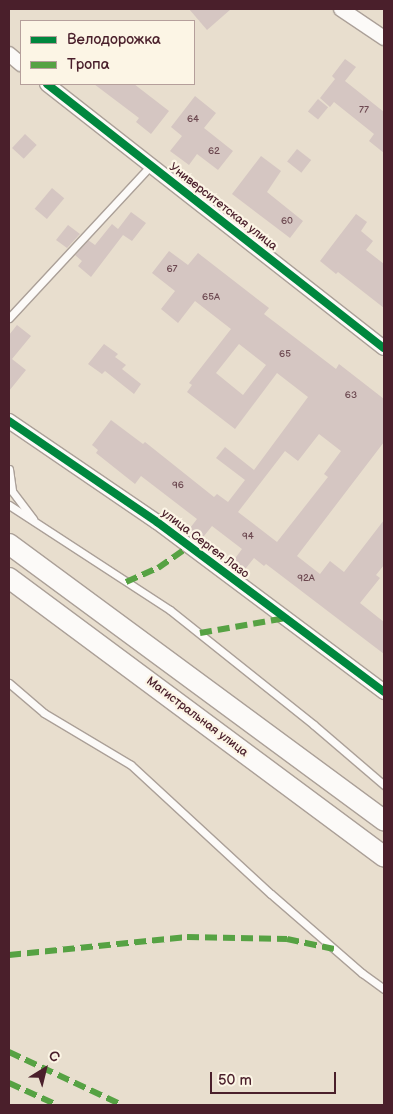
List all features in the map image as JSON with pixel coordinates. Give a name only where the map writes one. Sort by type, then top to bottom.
[{"type":"main road","points":[[9,544],[384,820]]},
{"type":"main road","name":"Магистральная улица","points":[[9,578],[384,856]]},
{"type":"street","points":[[341,9],[384,38]]},
{"type":"street","points":[[9,54],[20,63]]},
{"type":"street","name":"Университетская улица","points":[[48,85],[384,348]]},
{"type":"street","name":"улица Сергея Лазо","points":[[9,421],[157,522],[384,692]]},
{"type":"lane","points":[[9,318],[151,164]]},
{"type":"lane","points":[[9,469],[12,491],[36,523]]},
{"type":"lane","points":[[9,505],[170,610],[314,725],[384,785]]},
{"type":"lane","points":[[9,683],[44,712],[131,765],[270,894],[362,974],[384,989]]},
{"type":"building","points":[[189,9],[231,9],[207,30]]},
{"type":"building","points":[[345,59],[356,67],[345,81],[384,112],[384,153],[369,141],[374,134],[334,102],[330,107],[320,98],[335,79],[332,76]]},
{"type":"building","points":[[95,85],[135,85],[169,111],[151,134],[136,122],[139,118]]},
{"type":"building","points":[[195,96],[216,113],[204,128],[233,151],[218,170],[197,154],[189,165],[170,151],[182,136],[171,127]]},
{"type":"building","points":[[318,99],[328,107],[318,120],[308,111]]},
{"type":"building","points":[[25,134],[37,145],[24,159],[12,148]]},
{"type":"building","points":[[297,149],[311,160],[301,173],[287,162]]},
{"type":"building","points":[[261,156],[281,171],[267,192],[303,221],[290,238],[232,194]]},
{"type":"building","points":[[52,188],[64,198],[47,219],[35,209]]},
{"type":"building","points":[[131,212],[146,223],[132,241],[123,235],[91,277],[78,266],[82,261],[75,255],[88,240],[95,245],[112,224],[118,229]]},
{"type":"building","points":[[356,214],[367,222],[361,231],[373,241],[366,250],[384,264],[384,308],[338,272],[336,274],[320,261]]},
{"type":"building","points":[[68,225],[80,234],[67,248],[56,240]]},
{"type":"building","points":[[169,251],[188,265],[198,253],[269,308],[264,314],[336,369],[339,364],[384,399],[384,442],[297,556],[320,574],[330,561],[344,572],[384,520],[384,565],[376,575],[380,578],[360,603],[384,622],[384,654],[266,564],[264,566],[254,558],[242,573],[231,564],[242,549],[212,526],[200,541],[187,532],[197,519],[141,476],[135,484],[96,453],[98,450],[92,445],[111,420],[143,444],[145,442],[214,497],[217,494],[228,502],[245,480],[216,458],[225,447],[254,470],[308,397],[277,373],[235,429],[187,392],[192,385],[189,383],[231,329],[195,301],[178,323],[161,309],[175,291],[152,273]],"holes":[[[239,344],[266,365],[243,395],[216,373]],[[319,434],[341,451],[324,474],[328,477],[277,542],[238,512],[285,451],[298,461]]]},
{"type":"building","points":[[17,325],[31,336],[12,359],[26,370],[9,391],[9,335]]},
{"type":"building","points":[[104,344],[118,354],[115,357],[126,365],[122,369],[141,384],[134,394],[105,371],[102,374],[88,364]]},
{"type":"marked path","points":[[126,582],[158,568],[189,546]]},
{"type":"marked path","points":[[200,633],[286,618]]},
{"type":"marked path","points":[[9,955],[187,937],[287,939],[334,949]]},
{"type":"marked path","points":[[9,1052],[122,1105]]},
{"type":"marked path","points":[[9,1083],[57,1105]]},
{"type":"cycle path","points":[[48,85],[384,348]]},
{"type":"cycle path","points":[[9,421],[157,522],[384,692]]}]
